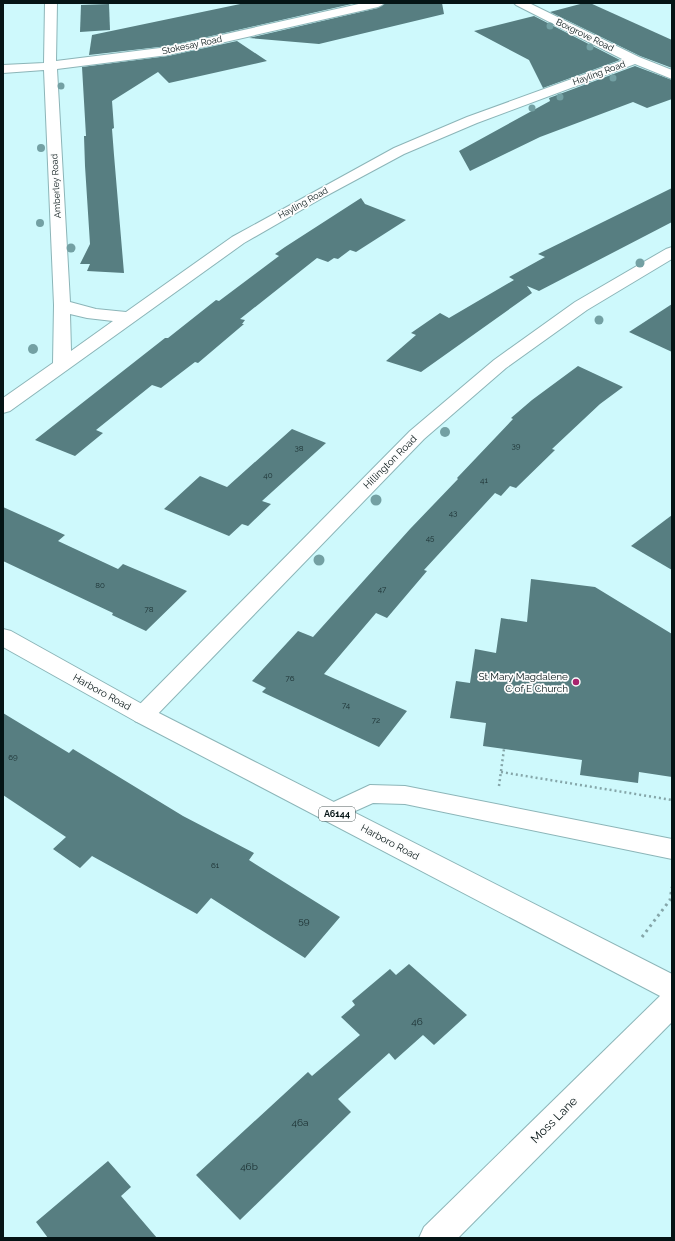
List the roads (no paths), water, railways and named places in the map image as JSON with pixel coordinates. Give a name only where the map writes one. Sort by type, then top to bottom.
[{"type":"street","name":"Amberley Road","points":[[51,3],[50,66],[62,305],[62,365]]},
{"type":"street","name":"Stokesay Road","points":[[3,69],[50,66],[168,51],[378,3]]},
{"type":"street","name":"Boxgrove Road","points":[[520,3],[636,60],[672,75]]},
{"type":"street","name":"Hayling Road","points":[[3,407],[132,317],[238,240],[319,194],[399,151],[472,120],[636,60]]},
{"type":"street","name":"Hillington Road","points":[[142,715],[417,435],[500,364],[581,306],[672,252]]},
{"type":"street","points":[[62,305],[76,311],[92,314],[132,317]]},
{"type":"street","name":"Harboro Road","points":[[3,637],[142,715],[333,812],[672,988]]},
{"type":"street","name":"Moss Lane","points":[[435,1238],[672,1003]]},
{"type":"lane","points":[[333,812],[370,794],[405,795],[459,807],[672,848]]},
{"type":"place","name":"St Mary Magdalene C of E Church","points":[[576,682]]}]
